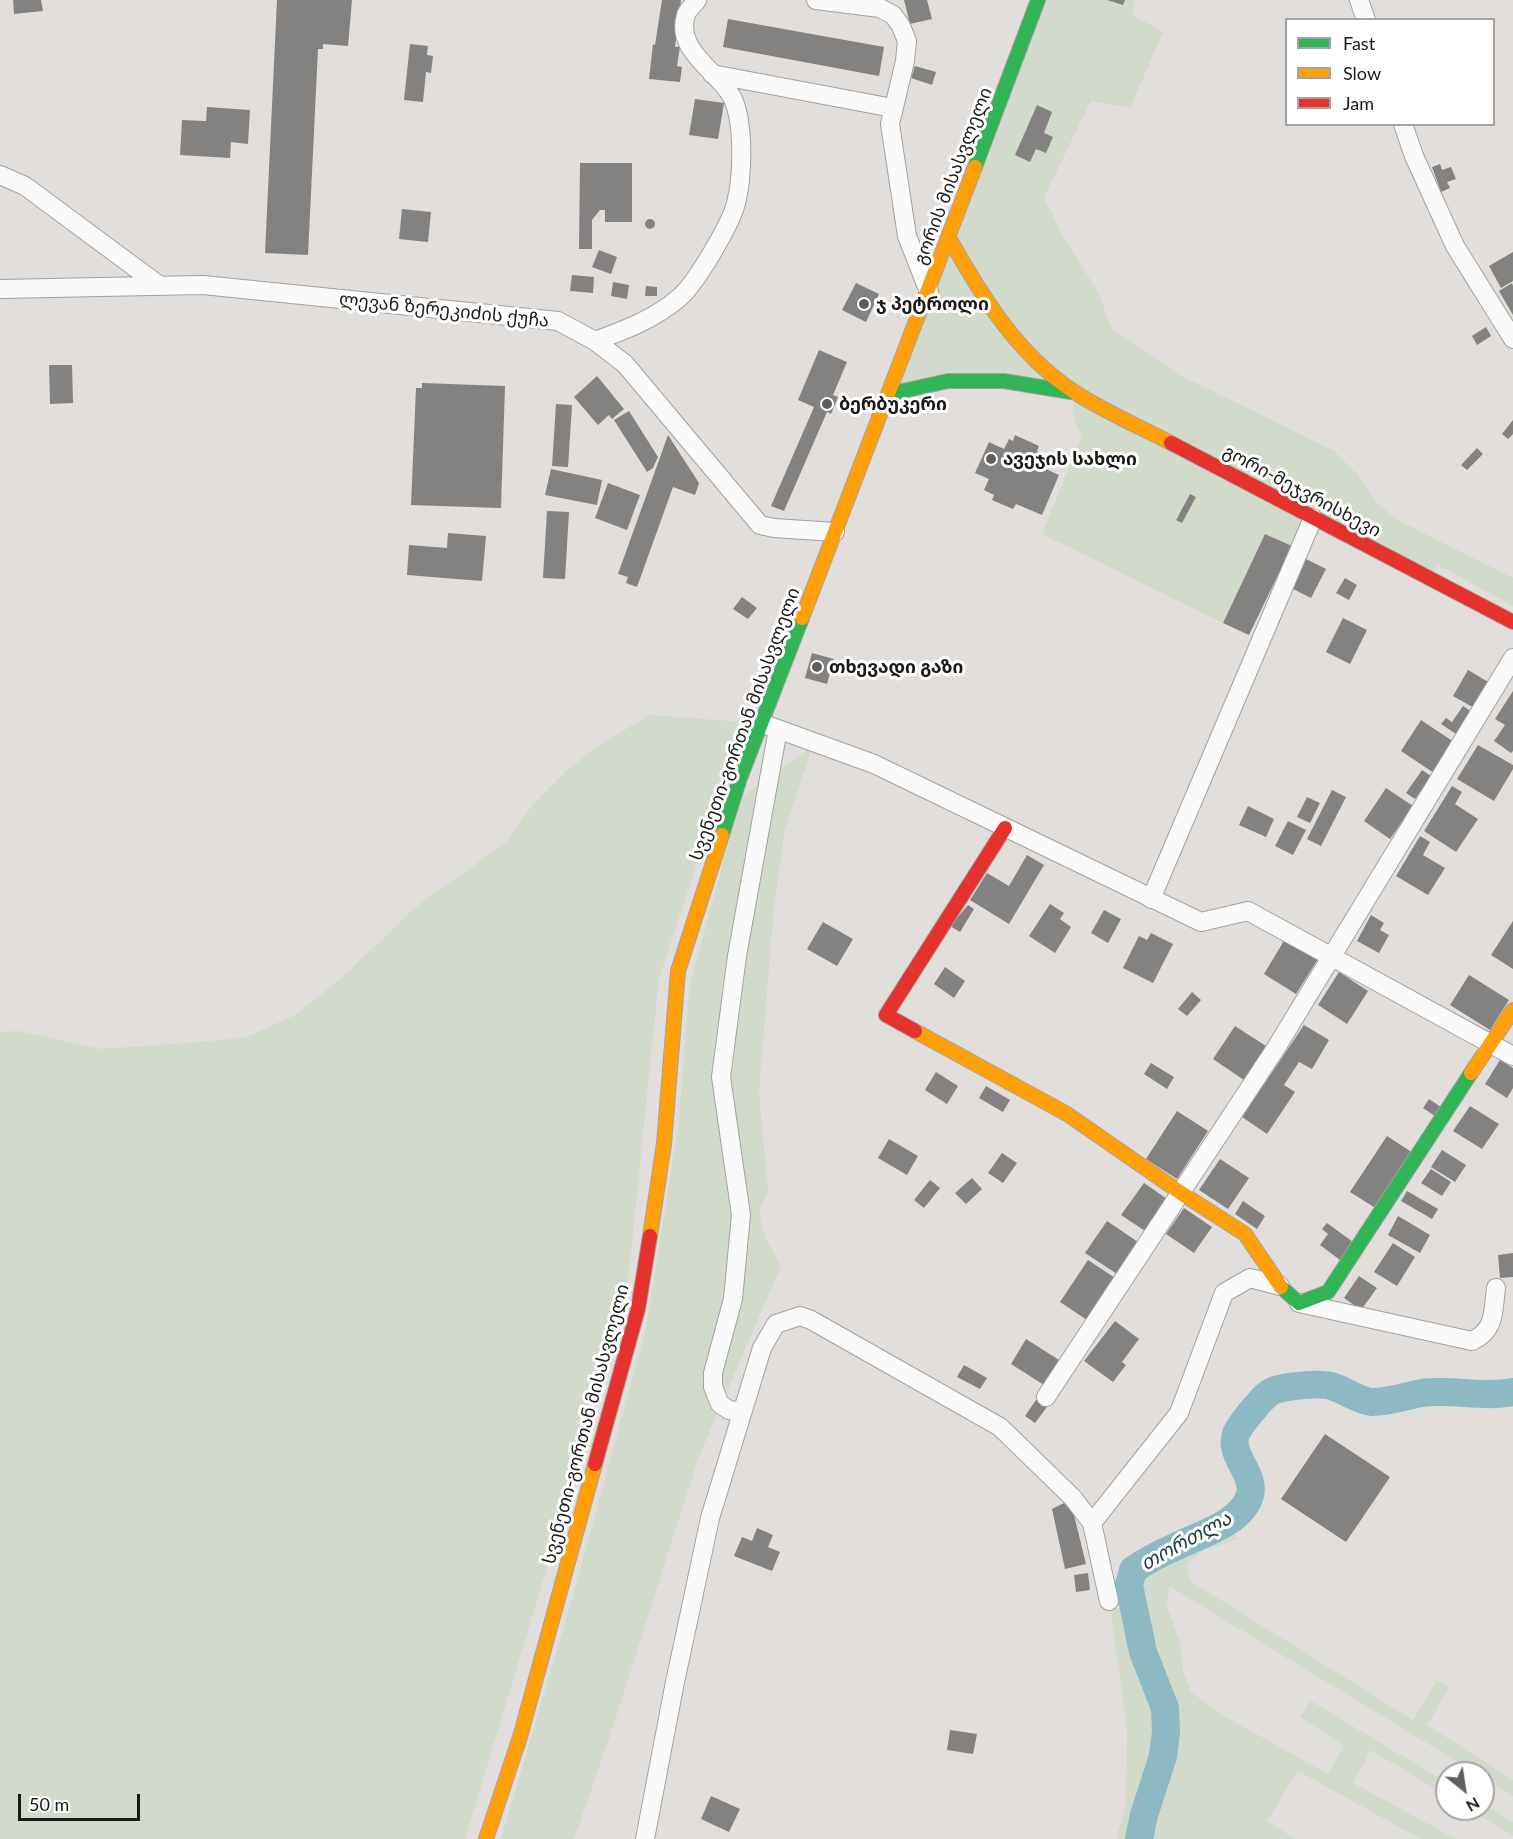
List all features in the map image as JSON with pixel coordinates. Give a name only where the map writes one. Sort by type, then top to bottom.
[{"type":"main road","name":"გორის მისასვლელი","points":[[835,532],[890,394],[1038,0]]},
{"type":"main road","name":"გორი-მეჯვრისხევი","points":[[949,238],[980,292],[1009,332],[1037,362],[1074,392],[1513,622]]},
{"type":"main road","name":"გორი-მეჯვრისხევი","points":[[890,394],[948,381],[1004,381],[1074,392]]},
{"type":"main road","name":"სვენეთი-გორთან მისასვლელი","points":[[486,1839],[520,1737],[638,1309],[664,1144],[678,971],[740,778],[770,726],[835,532]]},
{"type":"main road","points":[[1005,828],[886,1015],[1067,1114],[1180,1193],[1245,1234],[1280,1286],[1299,1303],[1328,1293],[1513,1010]]},
{"type":"street","points":[[595,341],[635,327],[681,296],[712,254],[736,204],[741,160],[741,124],[732,97],[694,53],[685,35],[686,14],[697,0]]},
{"type":"street","points":[[816,0],[880,8],[893,15],[901,26],[907,41],[905,61],[890,124],[907,236],[928,292]]},
{"type":"street","points":[[1359,0],[1365,18]]},
{"type":"street","points":[[712,74],[893,108]]},
{"type":"street","points":[[1404,126],[1414,156],[1455,246],[1513,339]]},
{"type":"street","points":[[0,175],[25,186],[160,286]]},
{"type":"street","name":"ლევან ზერეკიძის ქუჩა","points":[[0,289],[203,285],[558,321],[595,341],[625,364],[760,525],[835,532]]},
{"type":"street","points":[[1151,899],[1313,518]]},
{"type":"street","points":[[1046,1397],[1276,1048],[1513,658]]},
{"type":"street","points":[[742,1412],[729,1410],[720,1404],[713,1387],[713,1373],[733,1299],[741,1215],[721,1077],[770,726],[874,764],[1201,922],[1248,911],[1513,1056]]},
{"type":"street","points":[[1092,1523],[1179,1413],[1224,1293],[1250,1278],[1280,1286]]},
{"type":"street","points":[[1299,1303],[1472,1341],[1481,1337],[1490,1326],[1496,1288]]},
{"type":"street","points":[[645,1839],[710,1518],[762,1348],[776,1324],[800,1316],[812,1320],[1000,1427],[1073,1498],[1092,1523],[1109,1601]]},
{"type":"green space","points":[[1038,0],[1134,0],[1132,15],[1163,32],[1130,108],[1091,101],[1044,197],[1065,240],[1097,290],[1112,329],[1178,374],[1334,451],[1356,473],[1378,505],[1400,521],[1513,578],[1513,606],[1438,565],[1431,579],[1314,518],[1292,546],[1265,534],[1223,623],[1042,534],[1082,436],[1074,415],[1074,392],[1004,381],[889,394]],"holes":[[[1189,494],[1196,497],[1182,523],[1176,519]]]},
{"type":"green space","points":[[649,715],[744,722],[659,978],[625,1310],[465,1839],[0,1839],[0,1032],[19,1031],[100,1049],[247,1037],[295,1015],[338,981],[417,906],[507,842],[533,804],[568,769],[600,745]]},
{"type":"green space","points":[[812,747],[784,833],[773,918],[759,1093],[768,1191],[759,1212],[766,1239],[781,1266],[699,1456],[610,1736],[574,1839],[501,1839],[575,1589],[646,1328],[678,1128],[690,985],[741,797]]},
{"type":"green space","points":[[1221,1525],[1239,1539],[1204,1550],[1187,1564],[1190,1581],[1413,1720],[1437,1680],[1449,1688],[1427,1725],[1483,1761],[1456,1761],[1169,1586],[1167,1606],[1180,1643],[1183,1671],[1191,1692],[1224,1716],[1328,1774],[1344,1746],[1300,1717],[1311,1701],[1435,1776],[1435,1789],[1371,1750],[1353,1783],[1456,1839],[1421,1839],[1298,1771],[1267,1821],[1295,1839],[1116,1839],[1126,1806],[1127,1731],[1110,1605],[1135,1616],[1129,1585],[1133,1570],[1149,1559]]},
{"type":"green space","points":[[1495,1768],[1513,1780],[1513,1796],[1495,1785]]},
{"type":"green space","points":[[1495,1811],[1513,1822],[1513,1836],[1489,1821],[1495,1821]]},
{"type":"building","points":[[13,0],[41,0],[43,11],[14,14]]},
{"type":"building","points":[[277,0],[352,0],[348,46],[323,44],[323,49],[318,49],[308,255],[265,253]]},
{"type":"building","points":[[662,0],[681,0],[675,47],[680,47],[677,66],[682,67],[680,82],[649,79]]},
{"type":"building","points":[[904,0],[927,0],[932,19],[910,24]]},
{"type":"building","points":[[1107,0],[1125,0],[1123,5]]},
{"type":"building","points":[[728,19],[884,47],[879,76],[723,47]]},
{"type":"building","points":[[410,44],[428,46],[427,55],[433,56],[431,73],[426,72],[423,102],[404,100]]},
{"type":"building","points":[[915,66],[936,72],[932,85],[911,78]]},
{"type":"building","points":[[695,99],[724,103],[718,139],[689,135]]},
{"type":"building","points":[[1037,105],[1052,112],[1044,133],[1053,137],[1046,153],[1036,149],[1030,162],[1015,155]]},
{"type":"building","points":[[207,107],[250,110],[248,144],[231,142],[230,158],[180,155],[182,120],[206,121]]},
{"type":"building","points":[[580,163],[632,163],[632,222],[605,222],[605,210],[600,210],[592,220],[592,249],[579,249]]},
{"type":"building","points":[[1440,164],[1442,170],[1451,167],[1456,179],[1447,182],[1450,188],[1441,192],[1432,167]]},
{"type":"building","points":[[402,209],[431,212],[428,242],[399,239]]},
{"type":"building","points":[[650,219],[655,224],[650,229],[645,224]]},
{"type":"building","points":[[599,250],[617,257],[611,274],[592,267]]},
{"type":"building","points":[[1513,252],[1513,281],[1501,288],[1489,266]]},
{"type":"building","points":[[572,275],[594,277],[593,293],[570,291]]},
{"type":"building","points":[[613,282],[629,285],[627,299],[611,296]]},
{"type":"building","points":[[856,283],[879,294],[866,322],[842,310]]},
{"type":"building","points":[[1512,283],[1513,286],[1513,315],[1499,291]]},
{"type":"building","points":[[646,286],[657,287],[657,296],[645,296]]},
{"type":"building","points":[[1486,327],[1491,336],[1477,345],[1472,336]]},
{"type":"building","points":[[819,350],[847,362],[833,395],[838,397],[831,414],[827,412],[784,511],[771,506],[814,407],[798,400]]},
{"type":"building","points":[[49,365],[72,365],[73,403],[50,404]]},
{"type":"building","points":[[597,376],[624,409],[612,419],[609,415],[598,425],[574,397]]},
{"type":"building","points":[[422,383],[505,386],[501,508],[411,505],[416,388],[422,388]]},
{"type":"building","points":[[556,404],[572,405],[568,467],[552,466]]},
{"type":"building","points":[[629,411],[658,457],[653,468],[647,472],[614,420]]},
{"type":"building","points":[[1513,420],[1513,434],[1508,439],[1502,434]]},
{"type":"building","points":[[668,435],[699,483],[695,495],[673,487],[637,587],[626,583],[628,577],[618,574]]},
{"type":"building","points":[[1015,435],[1039,446],[1037,451],[1051,457],[1046,469],[1059,475],[1042,515],[1016,504],[1013,509],[992,500],[994,495],[984,490],[989,479],[975,473],[989,442],[1004,449],[1009,439],[1013,441]]},
{"type":"building","points":[[1477,448],[1483,454],[1467,470],[1461,465]]},
{"type":"building","points":[[551,469],[602,480],[597,505],[545,495]]},
{"type":"building","points":[[608,483],[640,495],[627,530],[595,518]]},
{"type":"building","points":[[1190,494],[1196,497],[1182,523],[1176,520]]},
{"type":"building","points":[[547,511],[569,512],[565,579],[543,578]]},
{"type":"building","points":[[448,533],[486,536],[482,581],[407,575],[409,545],[447,548]]},
{"type":"building","points":[[1265,534],[1292,546],[1249,635],[1223,623]]},
{"type":"building","points":[[1306,559],[1326,569],[1311,598],[1291,588]]},
{"type":"building","points":[[1345,578],[1357,585],[1349,600],[1336,593]]},
{"type":"building","points":[[742,597],[757,608],[748,619],[733,609]]},
{"type":"building","points":[[1343,618],[1367,630],[1350,664],[1326,652]]},
{"type":"building","points":[[812,653],[834,659],[827,684],[805,678]]},
{"type":"building","points":[[1468,670],[1490,683],[1476,709],[1453,696]]},
{"type":"building","points":[[1513,691],[1513,751],[1511,753],[1494,741],[1505,725],[1495,719]]},
{"type":"building","points":[[1463,706],[1475,714],[1459,736],[1441,724],[1446,718],[1452,722]]},
{"type":"building","points":[[1421,720],[1454,742],[1434,773],[1401,751]]},
{"type":"building","points":[[1478,745],[1513,765],[1513,769],[1494,801],[1457,779]]},
{"type":"building","points":[[1422,770],[1431,776],[1415,799],[1406,793]]},
{"type":"building","points":[[1452,786],[1462,792],[1455,804],[1478,819],[1456,852],[1424,831]]},
{"type":"building","points":[[1386,788],[1413,806],[1390,839],[1364,821]]},
{"type":"building","points":[[1332,790],[1346,797],[1321,846],[1307,839]]},
{"type":"building","points":[[1307,797],[1320,803],[1310,823],[1297,817]]},
{"type":"building","points":[[1248,806],[1274,819],[1266,837],[1239,825]]},
{"type":"building","points":[[1288,821],[1306,830],[1293,855],[1275,846]]},
{"type":"building","points":[[1420,836],[1430,842],[1423,855],[1445,868],[1428,895],[1396,876]]},
{"type":"building","points":[[1027,855],[1044,865],[1009,924],[970,900],[987,873],[1009,886]]},
{"type":"building","points":[[1050,904],[1064,913],[1060,919],[1071,927],[1055,953],[1029,936]]},
{"type":"building","points":[[968,905],[974,909],[960,932],[950,926]]},
{"type":"building","points":[[1104,910],[1121,919],[1108,943],[1091,933]]},
{"type":"building","points":[[1371,915],[1384,923],[1380,930],[1389,935],[1379,953],[1357,941]]},
{"type":"building","points":[[1513,921],[1513,969],[1491,955]]},
{"type":"building","points":[[823,922],[853,939],[837,966],[807,949]]},
{"type":"building","points":[[1151,933],[1173,944],[1153,983],[1123,968],[1139,936],[1147,940]]},
{"type":"building","points":[[1285,939],[1318,959],[1296,994],[1264,974]]},
{"type":"building","points":[[945,967],[965,981],[954,998],[934,984]]},
{"type":"building","points":[[1339,972],[1368,991],[1347,1024],[1318,1005]]},
{"type":"building","points":[[1469,975],[1509,1000],[1490,1030],[1450,1005]]},
{"type":"building","points":[[1192,992],[1201,1000],[1187,1016],[1178,1009]]},
{"type":"building","points":[[1304,1025],[1329,1040],[1312,1069],[1299,1062],[1284,1085],[1295,1092],[1267,1134],[1242,1117]]},
{"type":"building","points":[[1235,1026],[1266,1046],[1244,1080],[1213,1059]]},
{"type":"building","points":[[1500,1060],[1513,1068],[1513,1088],[1507,1098],[1485,1084]]},
{"type":"building","points":[[1151,1063],[1174,1077],[1167,1089],[1144,1074]]},
{"type":"building","points":[[936,1072],[958,1086],[947,1104],[925,1090]]},
{"type":"building","points":[[986,1086],[1010,1100],[1003,1112],[979,1098]]},
{"type":"building","points":[[1429,1099],[1441,1107],[1435,1116],[1423,1108]]},
{"type":"building","points":[[1470,1106],[1499,1124],[1482,1149],[1453,1131]]},
{"type":"building","points":[[1177,1111],[1208,1131],[1177,1179],[1146,1159]]},
{"type":"building","points":[[1387,1136],[1413,1153],[1377,1209],[1350,1192]]},
{"type":"building","points":[[889,1139],[918,1156],[907,1175],[878,1158]]},
{"type":"building","points":[[1442,1150],[1466,1165],[1455,1182],[1431,1167]]},
{"type":"building","points":[[1002,1153],[1017,1163],[1003,1183],[988,1173]]},
{"type":"building","points":[[1220,1159],[1249,1178],[1228,1209],[1199,1190]]},
{"type":"building","points":[[1431,1169],[1451,1182],[1442,1196],[1421,1183]]},
{"type":"building","points":[[972,1178],[982,1189],[966,1204],[955,1193]]},
{"type":"building","points":[[930,1180],[940,1188],[924,1208],[914,1200]]},
{"type":"building","points":[[1144,1183],[1167,1199],[1145,1231],[1121,1215]]},
{"type":"building","points":[[1407,1191],[1438,1209],[1432,1219],[1401,1201]]},
{"type":"building","points":[[1243,1201],[1265,1216],[1257,1229],[1235,1214]]},
{"type":"building","points":[[1184,1208],[1212,1227],[1194,1253],[1166,1234]]},
{"type":"building","points":[[1398,1216],[1430,1235],[1420,1253],[1388,1235]]},
{"type":"building","points":[[1107,1221],[1138,1242],[1117,1274],[1085,1253]]},
{"type":"building","points":[[1327,1223],[1353,1242],[1340,1260],[1320,1245],[1328,1234],[1322,1229]]},
{"type":"building","points":[[1393,1243],[1415,1257],[1397,1286],[1374,1272]]},
{"type":"building","points":[[1513,1253],[1513,1277],[1500,1278],[1498,1255]]},
{"type":"building","points":[[1088,1260],[1115,1278],[1087,1320],[1060,1302]]},
{"type":"building","points":[[1359,1276],[1377,1288],[1361,1310],[1344,1298]]},
{"type":"building","points":[[1115,1321],[1139,1339],[1122,1362],[1126,1365],[1113,1382],[1084,1361]]},
{"type":"building","points":[[1026,1339],[1059,1360],[1044,1385],[1011,1364]]},
{"type":"building","points":[[964,1365],[987,1378],[980,1389],[957,1377]]},
{"type":"building","points":[[1036,1400],[1047,1407],[1035,1423],[1025,1416]]},
{"type":"building","points":[[1325,1434],[1390,1477],[1346,1542],[1281,1499]]},
{"type":"building","points":[[1064,1503],[1074,1515],[1086,1564],[1065,1569],[1052,1509]]},
{"type":"building","points":[[757,1528],[773,1535],[768,1547],[780,1552],[772,1571],[734,1556],[742,1537],[752,1541]]},
{"type":"building","points":[[1088,1573],[1090,1590],[1076,1592],[1074,1575]]},
{"type":"building","points":[[950,1730],[977,1734],[973,1754],[947,1750]]},
{"type":"building","points":[[711,1796],[740,1809],[729,1832],[701,1819]]},
{"type":"waterway","name":"თორთლა","points":[[1139,1839],[1144,1815],[1163,1756],[1166,1732],[1165,1708],[1143,1652],[1129,1585],[1133,1570],[1138,1566],[1219,1527],[1238,1514],[1245,1505],[1251,1487],[1238,1457],[1235,1442],[1237,1431],[1250,1413],[1272,1391],[1305,1385],[1329,1386],[1372,1402],[1433,1392],[1490,1394],[1513,1392]]},
{"type":"traffic: fast","points":[[975,167],[1038,0]]},
{"type":"traffic: fast","points":[[889,394],[948,381],[1004,381],[1071,392]]},
{"type":"traffic: fast","points":[[722,835],[740,778],[802,618]]},
{"type":"traffic: fast","points":[[1281,1287],[1299,1303],[1328,1292],[1471,1073]]},
{"type":"traffic: slow","points":[[802,618],[975,167]]},
{"type":"traffic: slow","points":[[949,238],[974,281],[1002,322],[1034,359],[1084,398],[1171,443]]},
{"type":"traffic: slow","points":[[650,1236],[664,1144],[678,971],[722,835]]},
{"type":"traffic: slow","points":[[1471,1073],[1513,1010]]},
{"type":"traffic: slow","points":[[915,1031],[1067,1114],[1245,1234],[1281,1287]]},
{"type":"traffic: slow","points":[[486,1839],[520,1737],[595,1464]]},
{"type":"traffic: jam","points":[[1171,443],[1513,622]]},
{"type":"traffic: jam","points":[[915,1031],[886,1015],[1005,828]]},
{"type":"traffic: jam","points":[[595,1464],[638,1309],[650,1236]]},
{"type":"place","name":"ჯ პეტროლი","points":[[864,304]]},
{"type":"place","name":"ბერბუკერი","points":[[827,404]]},
{"type":"place","name":"ავეჯის სახლი","points":[[991,459]]},
{"type":"place","name":"თხევადი გაზი","points":[[817,667]]}]
